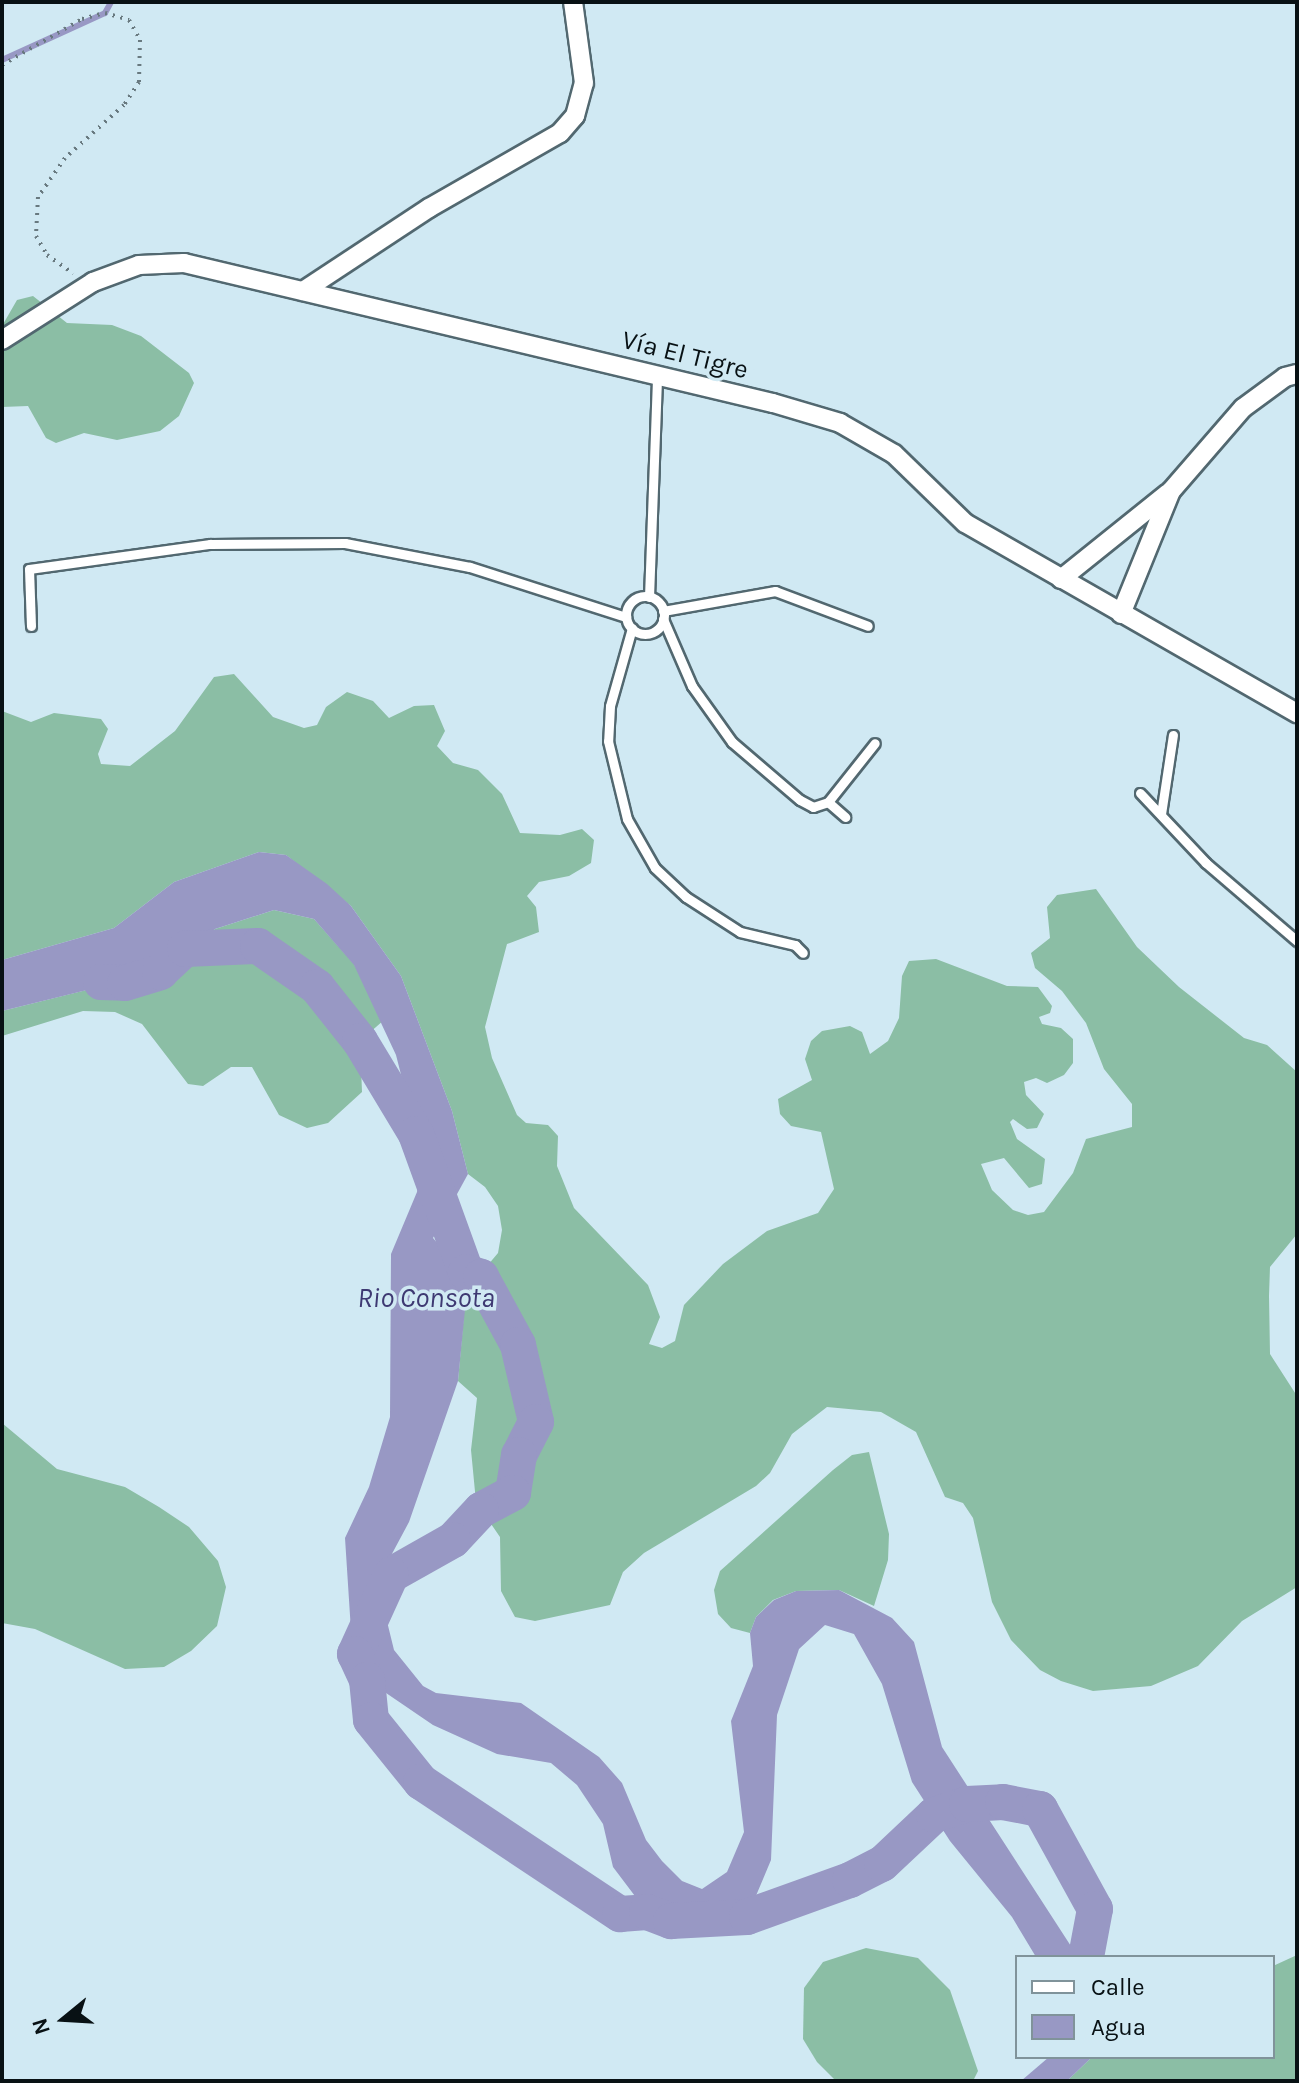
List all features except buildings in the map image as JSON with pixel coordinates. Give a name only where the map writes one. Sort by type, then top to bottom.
[{"type":"street","points":[[303,291],[429,208],[522,159],[560,133],[575,116],[584,83],[573,2]]},
{"type":"street","name":"Vía El Tigre","points":[[2,340],[93,282],[139,265],[184,263],[657,374],[840,423],[894,454],[965,523],[1297,713]]},
{"type":"street","points":[[1061,579],[1171,491],[1243,408],[1297,374]]},
{"type":"street","points":[[1121,614],[1171,491]]},
{"type":"lane","points":[[657,374],[649,597],[663,615],[692,686],[732,742],[800,800],[813,807],[828,802],[875,743]]},
{"type":"lane","points":[[31,626],[29,569],[210,544],[345,543],[470,567],[626,617],[632,628],[610,706],[608,741],[627,819],[655,868],[686,897],[740,932],[795,945],[803,953]]},
{"type":"lane","points":[[632,628],[652,633],[663,615],[775,591],[868,626]]},
{"type":"lane","points":[[626,617],[634,599],[649,597]]},
{"type":"lane","points":[[1161,814],[1173,735]]},
{"type":"lane","points":[[1140,793],[1206,863],[1297,941]]},
{"type":"lane","points":[[828,802],[845,817]]},
{"type":"path","points":[[2,65],[82,19],[105,13],[129,20],[140,40],[139,82],[124,105],[65,158],[38,197],[33,218],[47,255],[93,282]]},
{"type":"green space","points":[[33,296],[67,323],[112,325],[141,336],[189,373],[194,383],[179,416],[160,431],[117,440],[84,433],[56,443],[46,438],[28,406],[2,407],[2,326],[17,300]]},
{"type":"green space","points":[[234,674],[273,717],[304,728],[317,725],[326,707],[347,692],[373,701],[389,718],[414,706],[434,705],[445,731],[437,746],[453,763],[478,770],[502,794],[520,833],[560,835],[582,829],[594,840],[591,863],[569,876],[539,882],[527,896],[536,907],[539,932],[507,944],[485,1027],[492,1058],[517,1115],[526,1123],[548,1125],[558,1136],[557,1166],[574,1208],[648,1285],[660,1317],[649,1344],[662,1348],[675,1341],[684,1305],[723,1264],[767,1231],[818,1213],[834,1189],[821,1132],[791,1126],[780,1114],[778,1099],[812,1080],[805,1059],[811,1041],[822,1031],[850,1026],[862,1032],[870,1054],[888,1041],[899,1018],[902,976],[909,961],[936,959],[1007,986],[1038,987],[1052,1006],[1050,1013],[1039,1017],[1042,1024],[1061,1028],[1073,1039],[1073,1063],[1064,1075],[1047,1083],[1036,1078],[1024,1082],[1026,1095],[1044,1114],[1037,1128],[1027,1129],[1013,1119],[1010,1122],[1017,1139],[1045,1159],[1042,1184],[1029,1188],[1004,1158],[981,1164],[992,1190],[1013,1210],[1028,1215],[1044,1212],[1073,1173],[1086,1139],[1132,1127],[1132,1104],[1104,1069],[1086,1023],[1062,991],[1035,968],[1031,953],[1050,938],[1047,907],[1057,895],[1096,889],[1137,947],[1179,987],[1244,1038],[1267,1045],[1297,1072],[1297,1234],[1270,1267],[1269,1296],[1270,1354],[1297,1396],[1297,1587],[1242,1621],[1198,1666],[1151,1686],[1093,1691],[1061,1681],[1040,1670],[1011,1640],[992,1602],[973,1518],[963,1503],[945,1497],[916,1432],[881,1412],[827,1407],[792,1434],[770,1473],[756,1486],[644,1553],[623,1572],[610,1605],[535,1621],[515,1617],[501,1591],[500,1537],[476,1502],[471,1450],[477,1398],[458,1381],[466,1291],[498,1253],[502,1230],[498,1206],[485,1187],[468,1174],[452,1111],[401,976],[351,906],[286,855],[259,852],[174,882],[114,928],[2,960],[2,711],[31,722],[54,713],[101,719],[108,729],[98,754],[101,764],[130,766],[175,731],[214,677]]},
{"type":"green space","points":[[274,910],[314,919],[354,964],[384,1020],[360,1041],[362,1092],[328,1123],[307,1128],[279,1115],[252,1067],[231,1067],[203,1086],[188,1084],[142,1024],[115,1012],[83,1011],[2,1036],[2,1011],[159,972],[215,929]]},
{"type":"green space","points":[[2,1423],[57,1469],[125,1487],[159,1507],[189,1527],[218,1561],[226,1587],[217,1626],[191,1651],[164,1667],[125,1669],[35,1629],[2,1623]]},
{"type":"green space","points":[[869,1452],[889,1534],[888,1560],[874,1606],[839,1590],[796,1591],[773,1600],[756,1617],[750,1633],[731,1628],[718,1614],[714,1590],[720,1571],[833,1470],[852,1455]]},
{"type":"green space","points":[[866,1948],[918,1958],[950,1990],[978,2071],[973,2081],[836,2081],[817,2062],[803,2039],[804,1988],[823,1962]]},
{"type":"green space","points":[[1297,1955],[1297,2081],[1067,2081],[1090,2059],[1275,2059],[1275,1965]]},
{"type":"water","name":"Rio Consota","points":[[259,852],[286,855],[327,884],[351,906],[401,976],[452,1111],[468,1174],[433,1238],[468,1279],[458,1381],[409,1522],[386,1565],[381,1597],[394,1650],[423,1686],[436,1693],[521,1703],[599,1757],[622,1783],[646,1840],[662,1861],[682,1881],[702,1889],[727,1872],[744,1832],[731,1721],[753,1666],[750,1633],[756,1617],[774,1600],[796,1591],[839,1590],[892,1618],[914,1642],[942,1747],[1077,1955],[1035,1955],[1012,1917],[950,1841],[912,1782],[882,1684],[854,1634],[825,1625],[799,1649],[777,1715],[771,1860],[747,1917],[710,1926],[647,1912],[613,1867],[603,1824],[577,1785],[551,1763],[497,1754],[433,1725],[367,1680],[351,1631],[345,1538],[369,1487],[390,1417],[391,1254],[417,1192],[423,1161],[396,1055],[354,965],[314,919],[274,910],[215,929],[160,972],[2,1011],[2,960],[114,928],[174,882]]},
{"type":"water","points":[[1047,2059],[1090,2059],[1067,2081],[1021,2081]]},
{"type":"waterway","points":[[2,60],[105,13],[111,2]]},
{"type":"waterway","points":[[101,982],[125,983],[160,972],[185,949],[258,946],[317,987],[360,1041],[416,1134],[466,1272],[481,1277],[518,1345],[536,1422],[519,1455],[513,1493],[481,1510],[453,1540],[391,1575],[355,1654],[367,1680],[371,1720],[421,1782],[620,1914],[647,1912],[671,1921],[747,1917],[850,1880],[882,1864],[934,1815],[967,1804],[1003,1802],[1040,1809],[1095,1909],[1086,1955]]}]
